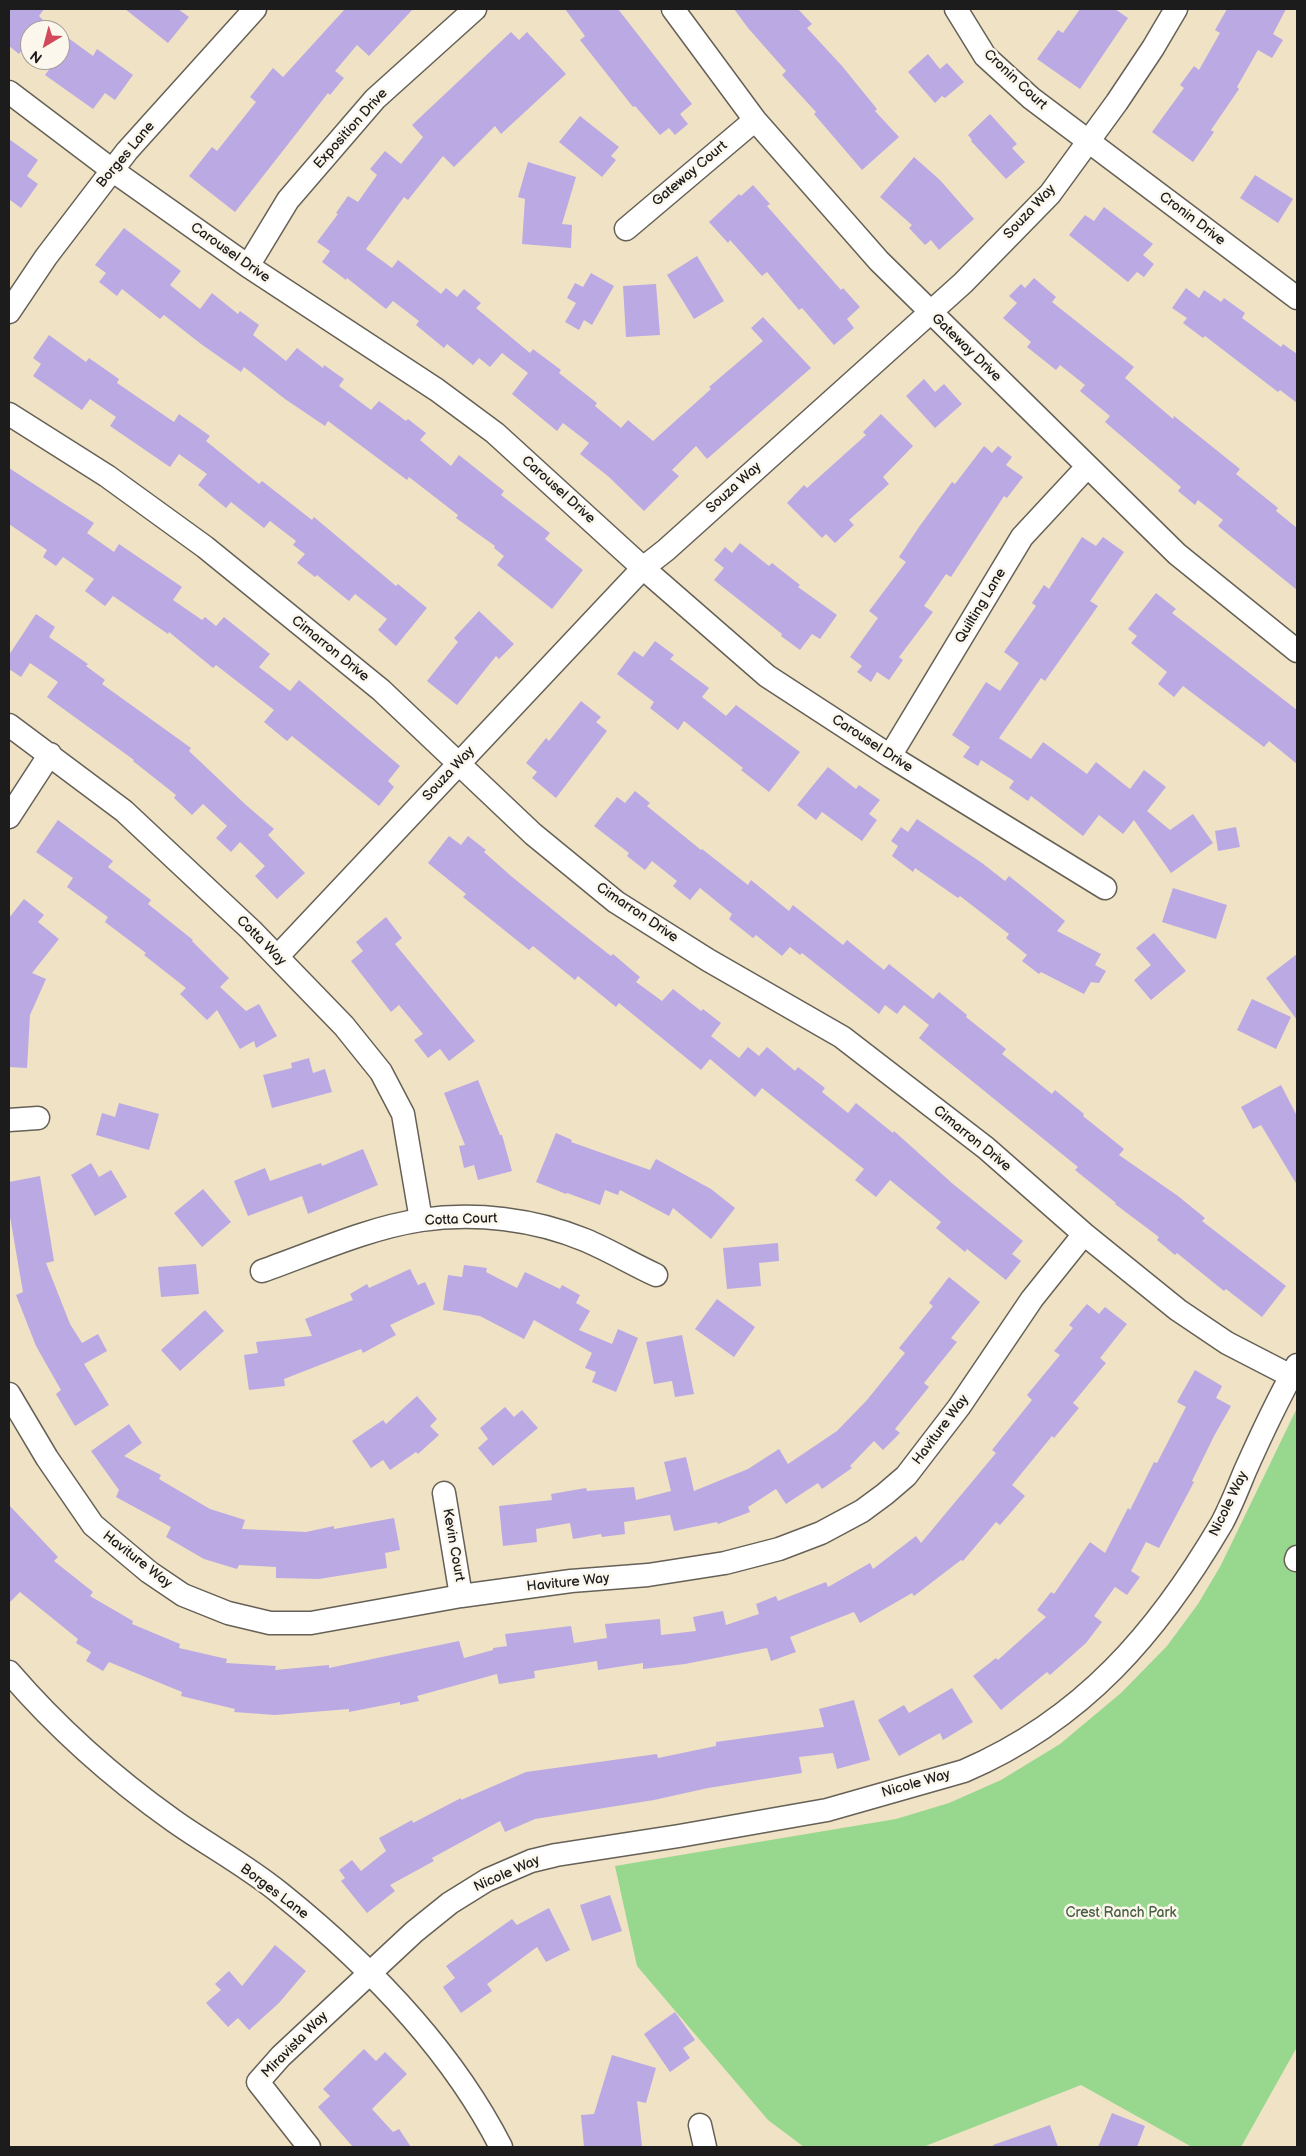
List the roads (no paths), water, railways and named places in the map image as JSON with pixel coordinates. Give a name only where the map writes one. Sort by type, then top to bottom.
[{"type":"street","name":"Borges Lane","points":[[9,312],[46,257],[112,170],[255,9]]},
{"type":"street","name":"Exposition Drive","points":[[248,266],[288,200],[375,99],[475,9]]},
{"type":"street","name":"Gateway Drive","points":[[673,9],[755,120],[879,261],[1177,554],[1297,651]]},
{"type":"street","name":"Cronin Court","points":[[956,9],[985,56],[1031,98],[1088,140]]},
{"type":"street","name":"Souza Way","points":[[278,957],[643,568],[673,544],[963,282],[1050,194],[1153,48],[1176,9]]},
{"type":"street","name":"Carousel Drive","points":[[9,92],[112,170],[248,266],[437,390],[495,432],[643,568],[767,676],[890,756],[1105,888]]},
{"type":"street","name":"Gateway Court","points":[[626,229],[755,120]]},
{"type":"street","name":"Cronin Drive","points":[[1088,140],[1297,298]]},
{"type":"street","name":"Cimarron Drive","points":[[9,414],[107,476],[205,547],[381,690],[534,834],[616,902],[708,960],[842,1037],[986,1148],[1084,1234],[1178,1310],[1227,1343],[1294,1370]]},
{"type":"street","name":"Quilting Lane","points":[[890,756],[1022,538],[1087,466]]},
{"type":"street","name":"Cotta Way","points":[[9,725],[124,811],[278,957],[344,1026],[381,1072],[403,1114],[421,1220]]},
{"type":"street","points":[[9,817],[50,754]]},
{"type":"street","points":[[9,1120],[38,1118]]},
{"type":"street","name":"Cotta Court","points":[[262,1271],[379,1230],[421,1220],[462,1217],[504,1218],[538,1226],[584,1240],[656,1276]]},
{"type":"street","name":"Haviture Way","points":[[9,1394],[47,1458],[93,1525],[149,1572],[183,1595],[228,1613],[279,1623],[312,1623],[462,1596],[571,1581],[648,1575],[725,1563],[779,1549],[821,1533],[862,1511],[906,1476],[959,1407],[1032,1299],[1084,1234]]},
{"type":"street","name":"Nicole Way","points":[[370,1972],[450,1903],[487,1880],[531,1861],[556,1855],[827,1810],[964,1771],[1038,1733],[1100,1684],[1126,1658],[1162,1615],[1223,1522],[1265,1426],[1294,1370]]},
{"type":"street","name":"Kevin Court","points":[[444,1493],[462,1596]]},
{"type":"street","name":"Borges Lane","points":[[9,1672],[37,1704],[94,1760],[173,1820],[279,1892],[370,1972],[442,2052],[501,2147]]},
{"type":"street","name":"Miravista Way","points":[[309,2147],[258,2082],[281,2056],[370,1972]]},
{"type":"street","points":[[700,2126],[705,2147]]},
{"type":"park label","name":"Crest Ranch Park","points":[[1121,1913]]}]
